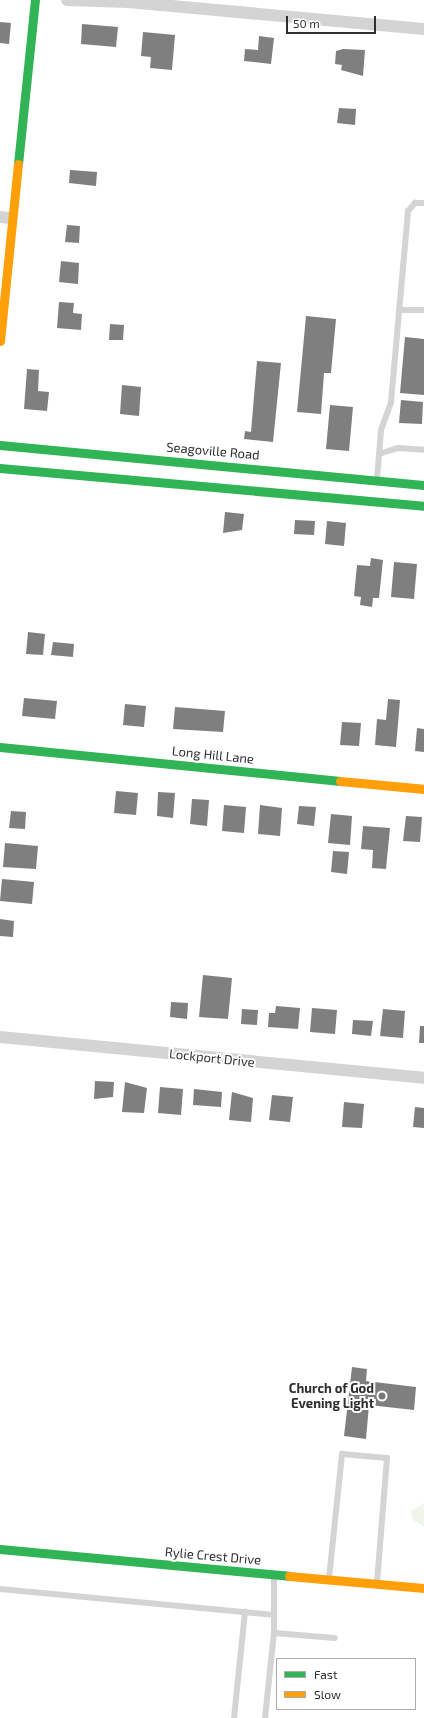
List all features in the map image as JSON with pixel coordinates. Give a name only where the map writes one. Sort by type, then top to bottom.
[{"type":"main road","points":[[0,341],[5,217],[35,0]]},
{"type":"main road","name":"Seagoville Road","points":[[0,445],[225,465],[424,485]]},
{"type":"main road","points":[[224,486],[225,465]]},
{"type":"main road","points":[[0,468],[224,486],[424,506]]},
{"type":"main road","points":[[340,497],[341,477]]},
{"type":"main road","name":"Long Hill Lane","points":[[0,747],[424,789]]},
{"type":"main road","name":"Rylie Crest Drive","points":[[0,1549],[424,1588]]},
{"type":"street","points":[[67,0],[128,2],[424,30]]},
{"type":"street","name":"Lockport Drive","points":[[0,1037],[424,1078]]},
{"type":"lane","points":[[377,481],[381,430],[391,402],[408,211],[415,203],[424,203]]},
{"type":"lane","points":[[399,310],[424,310]]},
{"type":"lane","points":[[379,454],[398,448],[424,450]]},
{"type":"lane","points":[[328,1580],[342,1454],[387,1458],[377,1584]]},
{"type":"lane","points":[[265,1718],[274,1633],[274,1575]]},
{"type":"lane","points":[[0,1589],[274,1615]]},
{"type":"lane","points":[[234,1718],[245,1612]]},
{"type":"lane","points":[[274,1633],[335,1638]]},
{"type":"shaded area","points":[[424,1503],[424,1527],[413,1520],[411,1511]]},
{"type":"building","points":[[0,22],[11,23],[9,44],[0,43]]},
{"type":"building","points":[[82,24],[118,27],[116,47],[81,44]]},
{"type":"building","points":[[143,32],[175,35],[172,70],[150,68],[151,57],[141,56]]},
{"type":"building","points":[[259,36],[274,38],[271,64],[244,61],[245,49],[258,50]]},
{"type":"building","points":[[343,49],[365,50],[363,76],[341,70],[342,65],[335,64],[336,51]]},
{"type":"building","points":[[339,108],[356,109],[355,125],[337,123]]},
{"type":"building","points":[[70,170],[97,172],[96,186],[69,183]]},
{"type":"building","points":[[67,225],[80,226],[79,243],[65,242]]},
{"type":"building","points":[[61,261],[79,263],[78,284],[59,282]]},
{"type":"building","points":[[59,302],[74,303],[73,313],[82,314],[81,330],[57,328]]},
{"type":"building","points":[[306,316],[336,319],[331,373],[324,373],[321,414],[297,412]]},
{"type":"building","points":[[110,324],[124,325],[123,340],[109,340]]},
{"type":"building","points":[[405,337],[424,339],[424,395],[400,393]]},
{"type":"building","points":[[257,361],[281,363],[273,442],[244,439],[245,431],[251,432]]},
{"type":"building","points":[[27,369],[39,370],[38,391],[49,392],[47,411],[24,409]]},
{"type":"building","points":[[122,385],[141,387],[139,416],[120,414]]},
{"type":"building","points":[[401,400],[423,402],[422,424],[399,423]]},
{"type":"building","points":[[330,405],[353,407],[349,451],[326,449]]},
{"type":"building","points":[[225,512],[244,514],[242,530],[223,533]]},
{"type":"building","points":[[295,520],[315,521],[314,535],[294,534]]},
{"type":"building","points":[[327,521],[346,523],[344,546],[325,544]]},
{"type":"building","points":[[371,558],[383,560],[379,598],[373,598],[372,607],[360,605],[361,597],[354,596],[357,565],[370,566]]},
{"type":"building","points":[[394,562],[417,564],[414,599],[391,597]]},
{"type":"building","points":[[28,632],[45,634],[43,655],[26,654]]},
{"type":"building","points":[[53,642],[74,644],[73,657],[51,655]]},
{"type":"building","points":[[24,698],[57,701],[55,719],[22,716]]},
{"type":"building","points":[[388,699],[400,700],[396,747],[375,745],[377,719],[386,720]]},
{"type":"building","points":[[125,704],[146,706],[144,727],[123,725]]},
{"type":"building","points":[[175,707],[225,711],[223,732],[173,729]]},
{"type":"building","points":[[342,722],[361,723],[359,746],[340,745]]},
{"type":"building","points":[[417,728],[424,729],[424,752],[415,751]]},
{"type":"building","points":[[116,791],[138,793],[136,815],[114,813]]},
{"type":"building","points":[[158,792],[175,793],[173,818],[157,816]]},
{"type":"building","points":[[192,799],[209,800],[207,826],[190,824]]},
{"type":"building","points":[[224,805],[246,807],[244,833],[222,831]]},
{"type":"building","points":[[260,805],[282,808],[280,836],[258,834]]},
{"type":"building","points":[[299,806],[316,807],[314,826],[297,824]]},
{"type":"building","points":[[11,811],[26,812],[25,829],[9,828]]},
{"type":"building","points":[[331,814],[352,816],[350,845],[328,843]]},
{"type":"building","points":[[406,816],[422,817],[420,842],[403,841]]},
{"type":"building","points":[[363,826],[390,828],[386,869],[372,868],[373,850],[361,849]]},
{"type":"building","points":[[5,843],[38,846],[36,869],[3,867]]},
{"type":"building","points":[[333,851],[349,852],[347,874],[331,872]]},
{"type":"building","points":[[2,879],[34,882],[32,904],[0,901]]},
{"type":"building","points":[[0,919],[14,921],[13,937],[0,936]]},
{"type":"building","points":[[203,975],[232,978],[228,1019],[199,1017]]},
{"type":"building","points":[[171,1002],[188,1003],[187,1019],[170,1017]]},
{"type":"building","points":[[276,1006],[300,1008],[298,1029],[268,1027],[269,1013],[275,1013]]},
{"type":"building","points":[[312,1008],[337,1010],[335,1034],[310,1032]]},
{"type":"building","points":[[242,1009],[258,1010],[257,1025],[241,1024]]},
{"type":"building","points":[[383,1009],[405,1011],[403,1038],[380,1036]]},
{"type":"building","points":[[353,1020],[373,1021],[371,1036],[352,1034]]},
{"type":"building","points":[[420,1026],[424,1026],[424,1043],[419,1043]]},
{"type":"building","points":[[95,1081],[114,1082],[113,1097],[94,1099]]},
{"type":"building","points":[[125,1082],[147,1088],[144,1113],[122,1112]]},
{"type":"building","points":[[160,1087],[183,1089],[181,1115],[158,1113]]},
{"type":"building","points":[[194,1089],[222,1092],[221,1107],[193,1105]]},
{"type":"building","points":[[232,1092],[253,1098],[251,1122],[229,1120]]},
{"type":"building","points":[[272,1095],[293,1097],[290,1122],[269,1120]]},
{"type":"building","points":[[344,1102],[364,1104],[362,1128],[342,1127]]},
{"type":"building","points":[[415,1107],[424,1108],[424,1128],[413,1127]]},
{"type":"building","name":"Church of God Evening Light","points":[[352,1367],[367,1369],[366,1381],[416,1387],[414,1410],[369,1405],[366,1439],[344,1436]]},
{"type":"traffic: fast","points":[[18,164],[35,0]]},
{"type":"traffic: fast","points":[[0,445],[424,485]]},
{"type":"traffic: fast","points":[[0,468],[424,506]]},
{"type":"traffic: fast","points":[[0,747],[340,781]]},
{"type":"traffic: fast","points":[[0,1549],[289,1576]]},
{"type":"traffic: slow","points":[[0,341],[18,164]]},
{"type":"traffic: slow","points":[[340,781],[424,789]]},
{"type":"traffic: slow","points":[[289,1576],[424,1588]]},
{"type":"place","name":"Church of God Evening Light","points":[[382,1396]]}]
